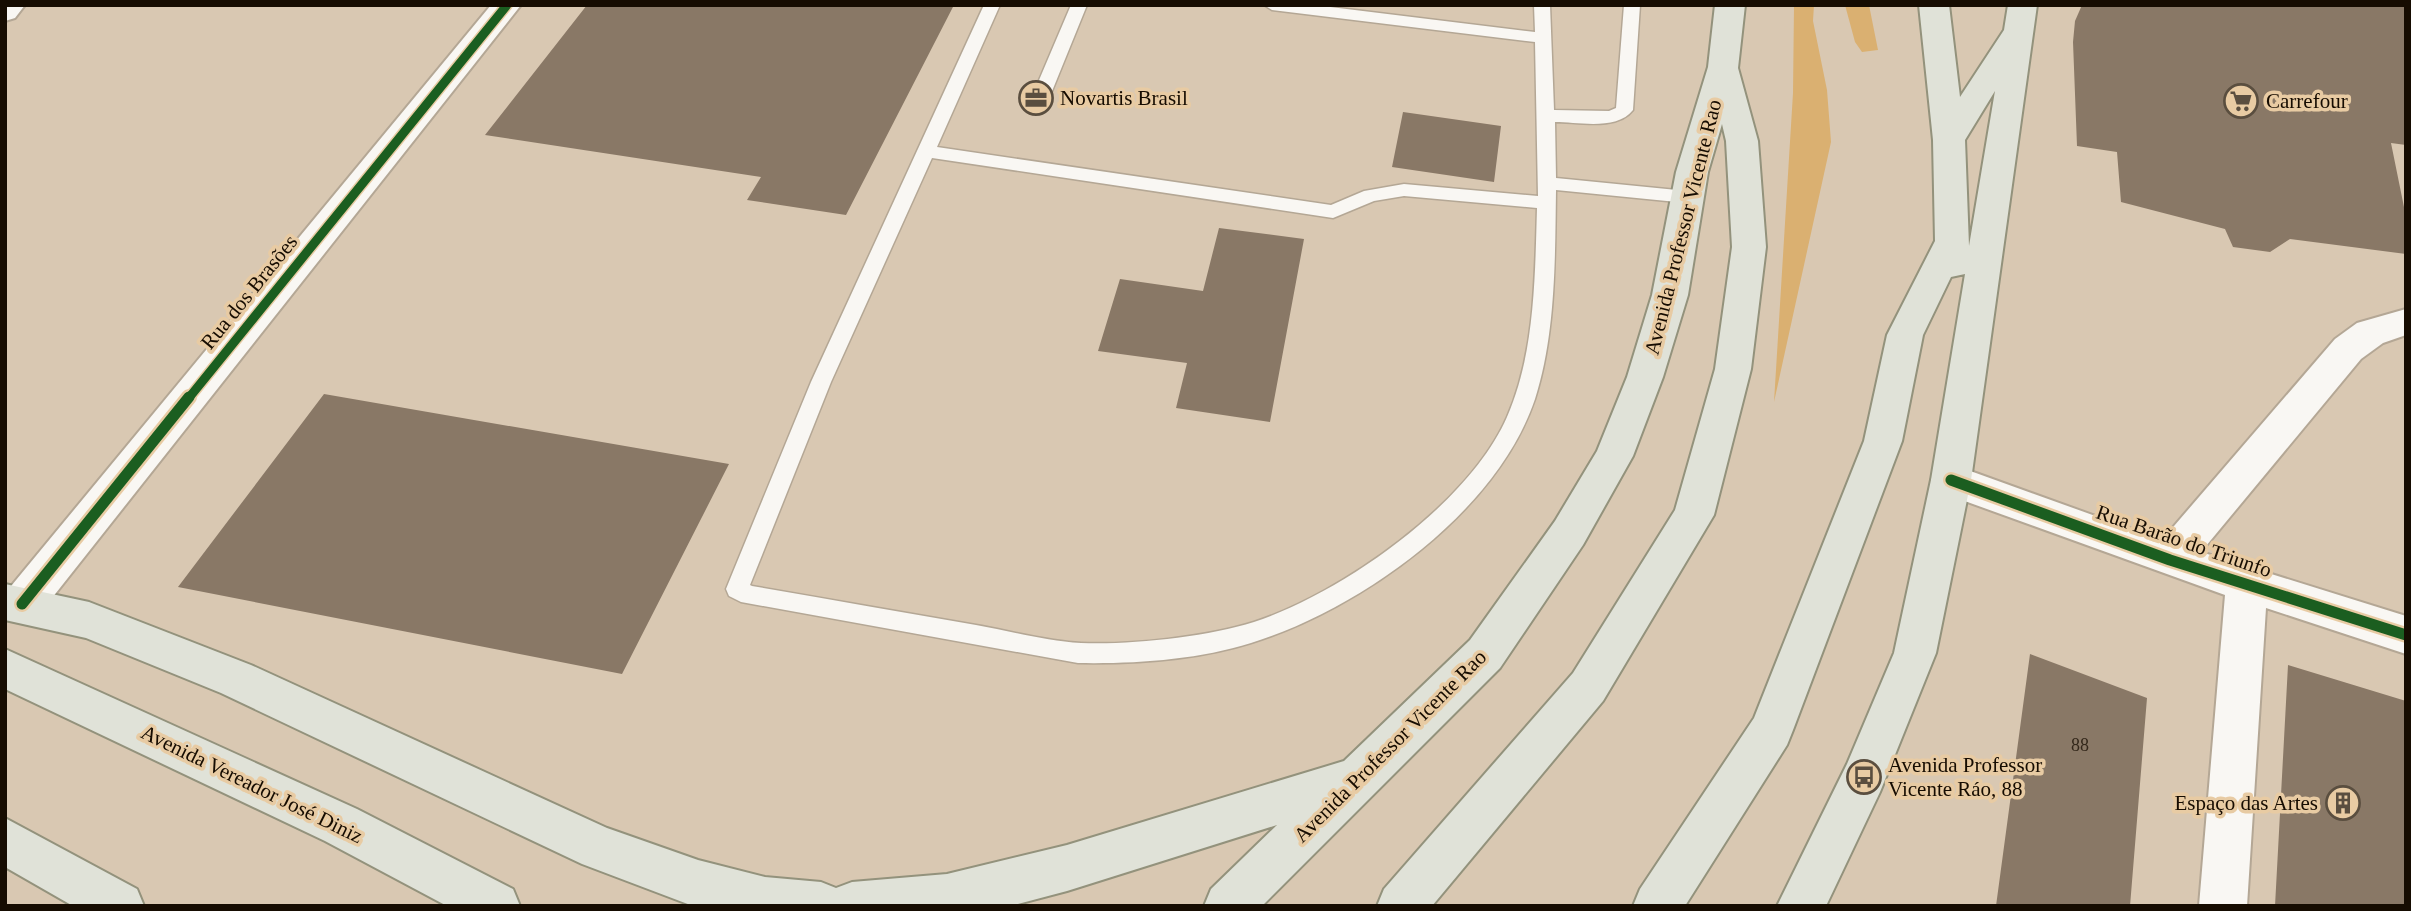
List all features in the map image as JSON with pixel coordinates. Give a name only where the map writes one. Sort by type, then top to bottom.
[{"type":"main road","name":"Avenida Professor Vicente Rao","points":[[1228,906],[1485,654],[1569,533],[1614,456],[1645,377],[1670,295],[1687,197],[1723,67],[1730,5]]},
{"type":"main road","points":[[1934,5],[1949,140],[1953,239],[1954,462]]},
{"type":"main road","points":[[1949,140],[2021,16]]},
{"type":"main road","points":[[1801,906],[1864,777],[1914,653],[1954,462],[2021,16]]},
{"type":"main road","name":"Avenida Professor Vicente Rao","points":[[1401,906],[1588,687],[1694,515],[1733,369],[1749,247],[1742,141],[1723,67]]},
{"type":"main road","points":[[1657,906],[1771,730],[1883,442],[1905,335],[1953,239]]},
{"type":"main road","points":[[14,603],[89,620],[236,679],[599,848],[698,884],[765,901],[821,906]]},
{"type":"main road","name":"Avenida Vereador José Diniz","points":[[5,668],[341,825],[496,906]]},
{"type":"main road","points":[[852,906],[947,898],[1067,868],[1356,779]]},
{"type":"main road","points":[[5,841],[120,906]]},
{"type":"street","points":[[5,12],[11,5]]},
{"type":"street","name":"Rua dos Brasões","points":[[14,603],[507,5]]},
{"type":"street","points":[[2170,560],[2348,349],[2370,333],[2406,322]]},
{"type":"street","name":"Rua Barão do Triunfo","points":[[1954,462],[2170,560],[2406,635]]},
{"type":"street","points":[[2223,906],[2247,584]]},
{"type":"lane","points":[[992,5],[821,382],[737,589],[748,595],[1078,653],[1121,654],[1168,649],[1254,632],[1309,610],[1395,558],[1452,511],[1482,476],[1510,432],[1524,397],[1541,316],[1548,193],[1542,5]]},
{"type":"lane","points":[[1037,106],[1079,5]]},
{"type":"lane","points":[[1272,5],[1544,38]]},
{"type":"lane","points":[[1546,116],[1609,117],[1624,110],[1632,5]]},
{"type":"lane","points":[[927,151],[1333,212],[1370,195],[1404,190],[1687,197]]},
{"type":"shaded area","points":[[1794,5],[1814,5],[1813,21],[1827,90],[1831,142],[1774,402],[1793,93]]},
{"type":"shaded area","points":[[1845,5],[1869,5],[1878,50],[1862,52],[1855,42]]},
{"type":"building","points":[[587,5],[954,5],[846,215],[747,200],[761,177],[485,135]]},
{"type":"building","name":"Carrefour","points":[[2082,5],[2406,5],[2406,145],[2391,143],[2406,217],[2406,254],[2290,239],[2270,252],[2233,247],[2225,229],[2121,202],[2117,152],[2077,146],[2073,42],[2075,21]]},
{"type":"building","points":[[1403,112],[1501,126],[1494,182],[1392,167]]},
{"type":"building","points":[[1219,228],[1304,239],[1270,422],[1176,408],[1187,363],[1098,351],[1120,279],[1203,291]]},
{"type":"building","points":[[324,394],[729,464],[622,674],[178,587]]},
{"type":"building","points":[[2030,654],[2147,698],[2130,906],[1996,906]]},
{"type":"building","name":"Espaço das Artes","points":[[2288,665],[2406,701],[2406,906],[2275,906]]},
{"type":"cycle path","points":[[22,604],[507,5]]},
{"type":"cycle path","points":[[1951,480],[2170,560],[2406,635]]},
{"type":"place","name":"Novartis Brasil","points":[[1036,98]]},
{"type":"place","name":"Carrefour","points":[[2241,101]]},
{"type":"place","name":"Avenida Professor Vicente Ráo, 88","points":[[1864,777]]},
{"type":"place","name":"Espaço das Artes","points":[[2343,803]]}]
